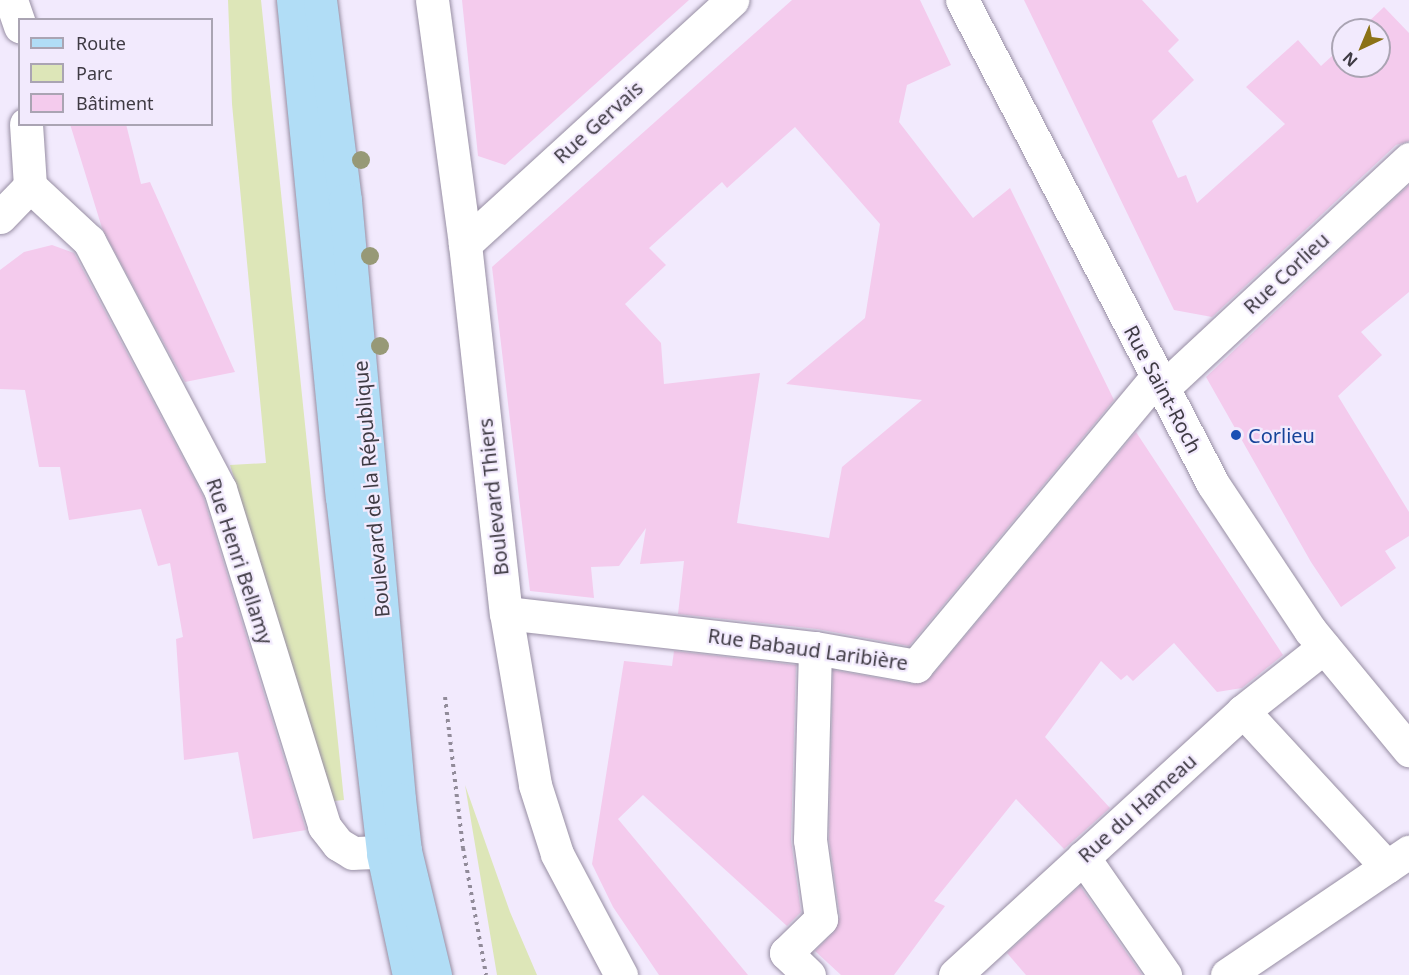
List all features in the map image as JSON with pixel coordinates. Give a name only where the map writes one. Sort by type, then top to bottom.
[{"type":"main road","name":"Boulevard de la République","points":[[293,0],[342,497],[394,852],[435,975]]},
{"type":"main road","name":"Boulevard de la République","points":[[320,0],[345,200],[394,852],[391,904],[409,975]]},
{"type":"street","points":[[11,0],[18,20]]},
{"type":"street","name":"Boulevard Thiers","points":[[432,0],[465,244],[506,613],[536,785],[554,844],[621,975]]},
{"type":"street","name":"Rue Gervais","points":[[465,244],[732,0]]},
{"type":"street","name":"Rue Saint-Roch","points":[[962,0],[1213,484],[1276,582],[1324,647],[1409,750]]},
{"type":"street","points":[[0,217],[30,186],[26,126]]},
{"type":"street","name":"Rue Corlieu","points":[[1161,382],[1409,159]]},
{"type":"street","name":"Rue Henri Bellamy","points":[[30,186],[88,241],[220,489],[324,826],[338,844],[353,853],[394,852]]},
{"type":"street","name":"Rue Babaud Laribière","points":[[506,613],[815,648],[916,666],[1161,382]]},
{"type":"street","name":"Rue du Hameau","points":[[955,975],[1243,711],[1324,647]]},
{"type":"street","points":[[809,975],[786,953],[821,919],[810,840],[815,648]]},
{"type":"street","points":[[1227,975],[1398,860],[1243,711]]},
{"type":"street","points":[[1083,857],[1165,975]]},
{"type":"path","points":[[445,697],[463,848],[486,975]]},
{"type":"green space","points":[[228,0],[261,0],[344,800],[334,801],[230,465],[266,463],[232,104]]},
{"type":"green space","points":[[465,785],[510,912],[537,975],[497,975]]},
{"type":"building","points":[[462,0],[689,0],[505,165],[478,156]]},
{"type":"building","points":[[792,0],[920,0],[951,65],[907,85],[899,122],[973,218],[1010,188],[1114,400],[909,646],[817,629],[678,614],[684,561],[640,564],[646,528],[619,566],[591,567],[594,598],[530,591],[492,267]],"holes":[[[795,127],[880,224],[865,318],[786,384],[922,400],[842,467],[829,538],[737,523],[760,373],[664,384],[661,343],[625,304],[666,265],[649,248],[722,182],[727,188]]]},
{"type":"building","points":[[1024,0],[1142,0],[1179,40],[1168,51],[1194,80],[1152,121],[1178,178],[1186,175],[1197,203],[1285,124],[1246,87],[1298,40],[1321,66],[1331,57],[1331,78],[1391,78],[1391,18],[1373,18],[1384,7],[1409,33],[1409,141],[1396,145],[1212,317],[1174,310]]},
{"type":"building","points":[[71,126],[126,126],[141,184],[150,182],[235,372],[185,382],[102,228]]},
{"type":"building","points":[[1409,185],[1409,292],[1361,332],[1382,355],[1338,396],[1409,512],[1409,536],[1385,551],[1396,568],[1341,607],[1311,562],[1206,377]]},
{"type":"building","points":[[52,245],[74,253],[203,496],[306,830],[253,839],[238,752],[184,760],[176,639],[183,637],[170,563],[158,566],[141,509],[69,520],[60,467],[39,467],[25,390],[0,389],[0,270],[24,252]]},
{"type":"building","points":[[1136,432],[1283,655],[1242,688],[1217,692],[1174,643],[1133,681],[1127,675],[1121,680],[1101,661],[1045,737],[1110,808],[1064,849],[1016,799],[934,901],[945,906],[894,975],[841,975],[815,951],[834,932],[840,917],[829,839],[833,670],[913,684],[930,678]]},
{"type":"building","points":[[674,651],[796,665],[791,840],[801,912],[787,926],[643,795],[618,819],[748,975],[659,975],[613,907],[592,864],[624,661],[672,666]]},
{"type":"building","points":[[1080,886],[1142,975],[1026,975],[1007,953]]},
{"type":"place","name":"Corlieu","points":[[1236,435]]}]
